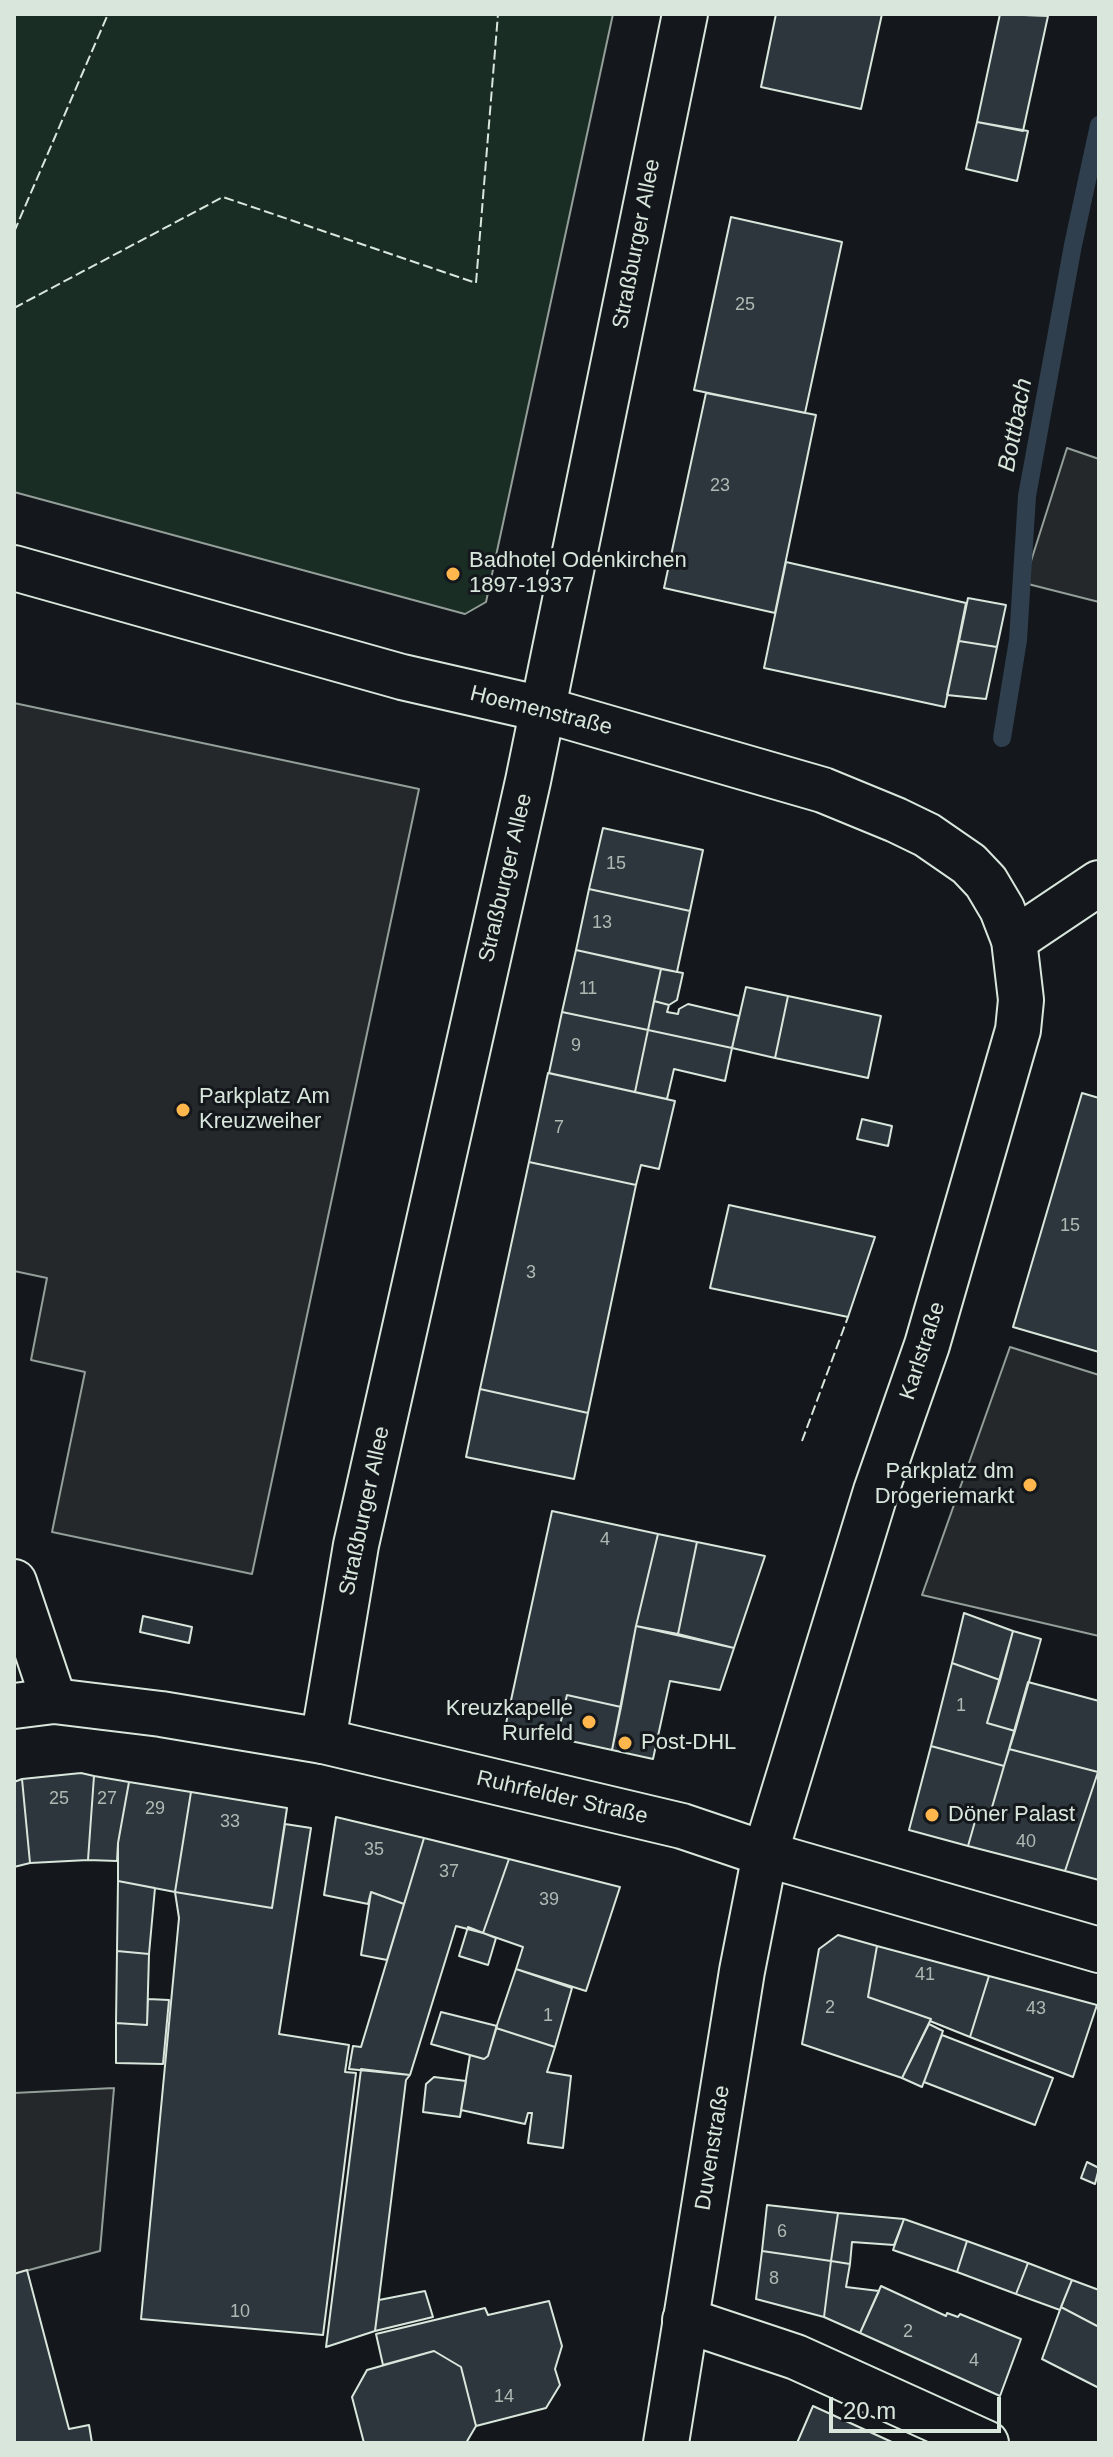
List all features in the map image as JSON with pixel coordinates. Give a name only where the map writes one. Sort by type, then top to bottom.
[{"type":"main road","name":"Straßburger Allee","points":[[323,1741],[356,1545],[542,709],[685,14]]},
{"type":"main road","name":"Hoemenstraße","points":[[14,568],[402,677],[542,709],[814,786],[927,835],[978,873],[1002,909],[1014,940]]},
{"type":"main road","points":[[1014,940],[1099,883]]},
{"type":"main road","name":"Karlstraße","points":[[765,1854],[876,1491],[927,1345],[1018,1030],[1021,1000],[1014,940]]},
{"type":"main road","points":[[14,1582],[34,1704]]},
{"type":"main road","name":"Ruhrfelder Straße","points":[[34,1704],[161,1714],[323,1741],[682,1826],[765,1854],[1099,1950]]},
{"type":"main road","name":"Duvenstraße","points":[[666,2443],[742,1971],[765,1854]]},
{"type":"main road","points":[[685,2320],[796,2357],[986,2443]]},
{"type":"green space","points":[[14,14],[613,14],[486,602],[465,614],[14,492]]},
{"type":"shaded area","points":[[1067,448],[1099,459],[1099,602],[1024,583]]},
{"type":"shaded area","name":"Parkplatz Am Kreuzweiher","points":[[14,703],[419,789],[252,1574],[52,1532],[85,1372],[31,1360],[47,1278],[14,1271]]},
{"type":"shaded area","name":"Parkplatz dm Drogeriemarkt","points":[[1010,1347],[1099,1375],[1099,1636],[922,1595]]},
{"type":"shaded area","points":[[114,2088],[100,2251],[14,2274],[14,2093]]},
{"type":"building","points":[[776,14],[882,14],[861,109],[761,87]]},
{"type":"building","points":[[1000,14],[1048,16],[1023,131],[977,122]]},
{"type":"building","points":[[977,122],[1028,131],[1017,181],[966,169]]},
{"type":"building","points":[[731,217],[842,242],[805,413],[694,390]]},
{"type":"building","points":[[706,393],[816,415],[775,613],[664,588]]},
{"type":"building","points":[[786,562],[966,603],[945,707],[764,668]]},
{"type":"building","points":[[968,598],[1006,605],[997,647],[959,641]]},
{"type":"building","points":[[959,641],[997,647],[986,699],[947,695]]},
{"type":"building","points":[[603,828],[703,850],[690,911],[589,889]]},
{"type":"building","points":[[589,889],[690,911],[677,972],[576,950]]},
{"type":"building","points":[[576,950],[661,969],[648,1030],[562,1012]]},
{"type":"building","points":[[661,969],[683,973],[677,1000],[669,1005],[654,1001]]},
{"type":"building","points":[[746,987],[788,996],[775,1058],[732,1048]]},
{"type":"building","points":[[788,996],[881,1016],[868,1078],[775,1058]]},
{"type":"building","points":[[654,1001],[669,1005],[667,1012],[678,1014],[679,1009],[688,1004],[739,1016],[732,1048],[648,1030]]},
{"type":"building","points":[[562,1012],[648,1030],[635,1092],[549,1073]]},
{"type":"building","points":[[648,1030],[732,1048],[725,1081],[674,1069],[667,1099],[635,1092]]},
{"type":"building","points":[[548,1073],[675,1101],[659,1169],[641,1165],[636,1185],[529,1162]]},
{"type":"building","points":[[1082,1093],[1099,1098],[1099,1352],[1013,1327]]},
{"type":"building","points":[[862,1119],[892,1126],[888,1146],[857,1139]]},
{"type":"building","points":[[529,1162],[636,1185],[588,1413],[480,1389]]},
{"type":"building","points":[[729,1205],[875,1237],[848,1317],[710,1288]]},
{"type":"building","points":[[480,1389],[588,1413],[574,1479],[466,1457]]},
{"type":"building","points":[[552,1511],[658,1534],[621,1707],[567,1695],[557,1738],[505,1728]]},
{"type":"building","points":[[658,1534],[697,1542],[678,1634],[636,1626]]},
{"type":"building","points":[[697,1542],[765,1556],[734,1648],[678,1634]]},
{"type":"building","points":[[964,1613],[1013,1631],[1000,1680],[952,1663]]},
{"type":"building","points":[[143,1616],[192,1627],[189,1643],[140,1632]]},
{"type":"building","points":[[636,1626],[734,1648],[720,1690],[670,1681],[653,1759],[612,1750]]},
{"type":"building","points":[[1013,1631],[1041,1639],[1015,1731],[987,1723]]},
{"type":"building","points":[[952,1663],[1000,1680],[987,1723],[1015,1731],[1004,1766],[931,1746]]},
{"type":"building","points":[[1028,1682],[1099,1701],[1098,1772],[1009,1749]]},
{"type":"building","name":"Kreuzkapelle Rurfeld","points":[[567,1695],[621,1707],[612,1750],[557,1738]]},
{"type":"building","points":[[931,1746],[1004,1766],[988,1821],[976,1818],[968,1846],[909,1830]]},
{"type":"building","points":[[1009,1749],[1098,1772],[1065,1871],[968,1846],[976,1818],[988,1821]]},
{"type":"building","points":[[1099,1772],[1099,1880],[1065,1871]]},
{"type":"building","points":[[81,1773],[94,1776],[88,1860],[30,1863],[22,1779]]},
{"type":"building","points":[[94,1776],[129,1782],[117,1861],[88,1860]]},
{"type":"building","points":[[22,1779],[30,1863],[14,1867],[14,1782]]},
{"type":"building","points":[[129,1782],[191,1792],[175,1892],[118,1881],[118,1843]]},
{"type":"building","points":[[191,1792],[287,1808],[272,1908],[175,1892]]},
{"type":"building","points":[[336,1817],[424,1838],[404,1904],[371,1892],[368,1904],[324,1895]]},
{"type":"building","points":[[285,1824],[311,1828],[279,2034],[349,2045],[345,2072],[356,2073],[323,2335],[141,2319],[179,1918],[175,1892],[272,1908]]},
{"type":"building","points":[[424,1838],[509,1859],[483,1933],[456,1926],[410,2075],[349,2069],[353,2046],[361,2047]]},
{"type":"building","points":[[509,1859],[620,1887],[586,1991],[516,1969],[523,1947],[483,1933]]},
{"type":"building","points":[[118,1881],[155,1888],[149,1954],[117,1951]]},
{"type":"building","points":[[371,1892],[404,1904],[387,1960],[361,1955]]},
{"type":"building","points":[[468,1927],[496,1938],[488,1965],[459,1956]]},
{"type":"building","points":[[838,1935],[877,1946],[868,1997],[931,2019],[902,2078],[802,2044],[819,1949]]},
{"type":"building","points":[[877,1946],[989,1976],[970,2037],[931,2019],[868,1997]]},
{"type":"building","points":[[117,1951],[149,1954],[147,2025],[116,2023]]},
{"type":"building","points":[[516,1969],[572,1988],[555,2047],[496,2028]]},
{"type":"building","points":[[989,1976],[1097,2005],[1073,2077],[970,2037]]},
{"type":"building","points":[[148,1999],[169,2000],[163,2064],[116,2063],[116,2023],[147,2025]]},
{"type":"building","points":[[441,2012],[497,2026],[488,2056],[484,2059],[431,2044]]},
{"type":"building","points":[[929,2024],[943,2031],[922,2087],[902,2078]]},
{"type":"building","points":[[496,2028],[555,2047],[547,2072],[571,2076],[563,2148],[528,2143],[532,2113],[528,2113],[525,2124],[461,2110],[470,2055],[484,2059],[488,2056]]},
{"type":"building","points":[[942,2035],[1053,2078],[1035,2125],[924,2082]]},
{"type":"building","points":[[361,2069],[410,2075],[406,2080],[375,2331],[326,2347]]},
{"type":"building","points":[[434,2077],[466,2081],[460,2117],[423,2112],[426,2084]]},
{"type":"building","points":[[1087,2162],[1099,2168],[1095,2184],[1081,2178]]},
{"type":"building","points":[[767,2205],[838,2213],[831,2261],[762,2251]]},
{"type":"building","points":[[838,2213],[904,2219],[894,2245],[852,2242],[850,2264],[831,2261]]},
{"type":"building","points":[[904,2219],[967,2241],[957,2272],[893,2250]]},
{"type":"building","points":[[967,2241],[1028,2263],[1016,2294],[957,2272]]},
{"type":"building","points":[[762,2251],[831,2261],[824,2317],[756,2299]]},
{"type":"building","points":[[831,2261],[850,2264],[846,2287],[879,2291],[860,2333],[824,2317]]},
{"type":"building","points":[[1028,2263],[1072,2280],[1060,2310],[1016,2294]]},
{"type":"building","points":[[27,2270],[69,2429],[89,2425],[92,2443],[14,2443],[14,2274]]},
{"type":"building","points":[[1072,2280],[1099,2290],[1099,2327],[1061,2307]]},
{"type":"building","points":[[881,2286],[946,2316],[947,2313],[958,2317],[960,2314],[1021,2339],[1000,2396],[860,2333]]},
{"type":"building","points":[[425,2291],[433,2317],[375,2331],[379,2300]]},
{"type":"building","points":[[549,2301],[562,2346],[555,2369],[560,2385],[546,2408],[476,2426],[461,2367],[434,2351],[383,2365],[376,2334],[485,2308],[488,2315]]},
{"type":"building","points":[[1061,2307],[1099,2327],[1099,2388],[1042,2359]]},
{"type":"building","points":[[434,2351],[461,2367],[476,2426],[466,2443],[364,2443],[352,2397],[367,2370]]},
{"type":"building","points":[[813,2406],[894,2443],[797,2443]]},
{"type":"waterway","name":"Bottbach","points":[[1002,738],[1018,640],[1027,496],[1073,245],[1099,125]]},
{"type":"fence","points":[[14,232],[108,14]]},
{"type":"fence","points":[[14,308],[223,197],[476,283],[498,14]]},
{"type":"fence","points":[[802,1441],[848,1317]]},
{"type":"place","name":"Badhotel Odenkirchen 1897-1937","points":[[453,574]]},
{"type":"place","name":"Parkplatz Am Kreuzweiher","points":[[183,1110]]},
{"type":"place","name":"Parkplatz dm Drogeriemarkt","points":[[1030,1485]]},
{"type":"place","name":"Kreuzkapelle Rurfeld","points":[[589,1722]]},
{"type":"place","name":"Post-DHL","points":[[625,1743]]},
{"type":"place","name":"Döner Palast","points":[[932,1815]]}]
